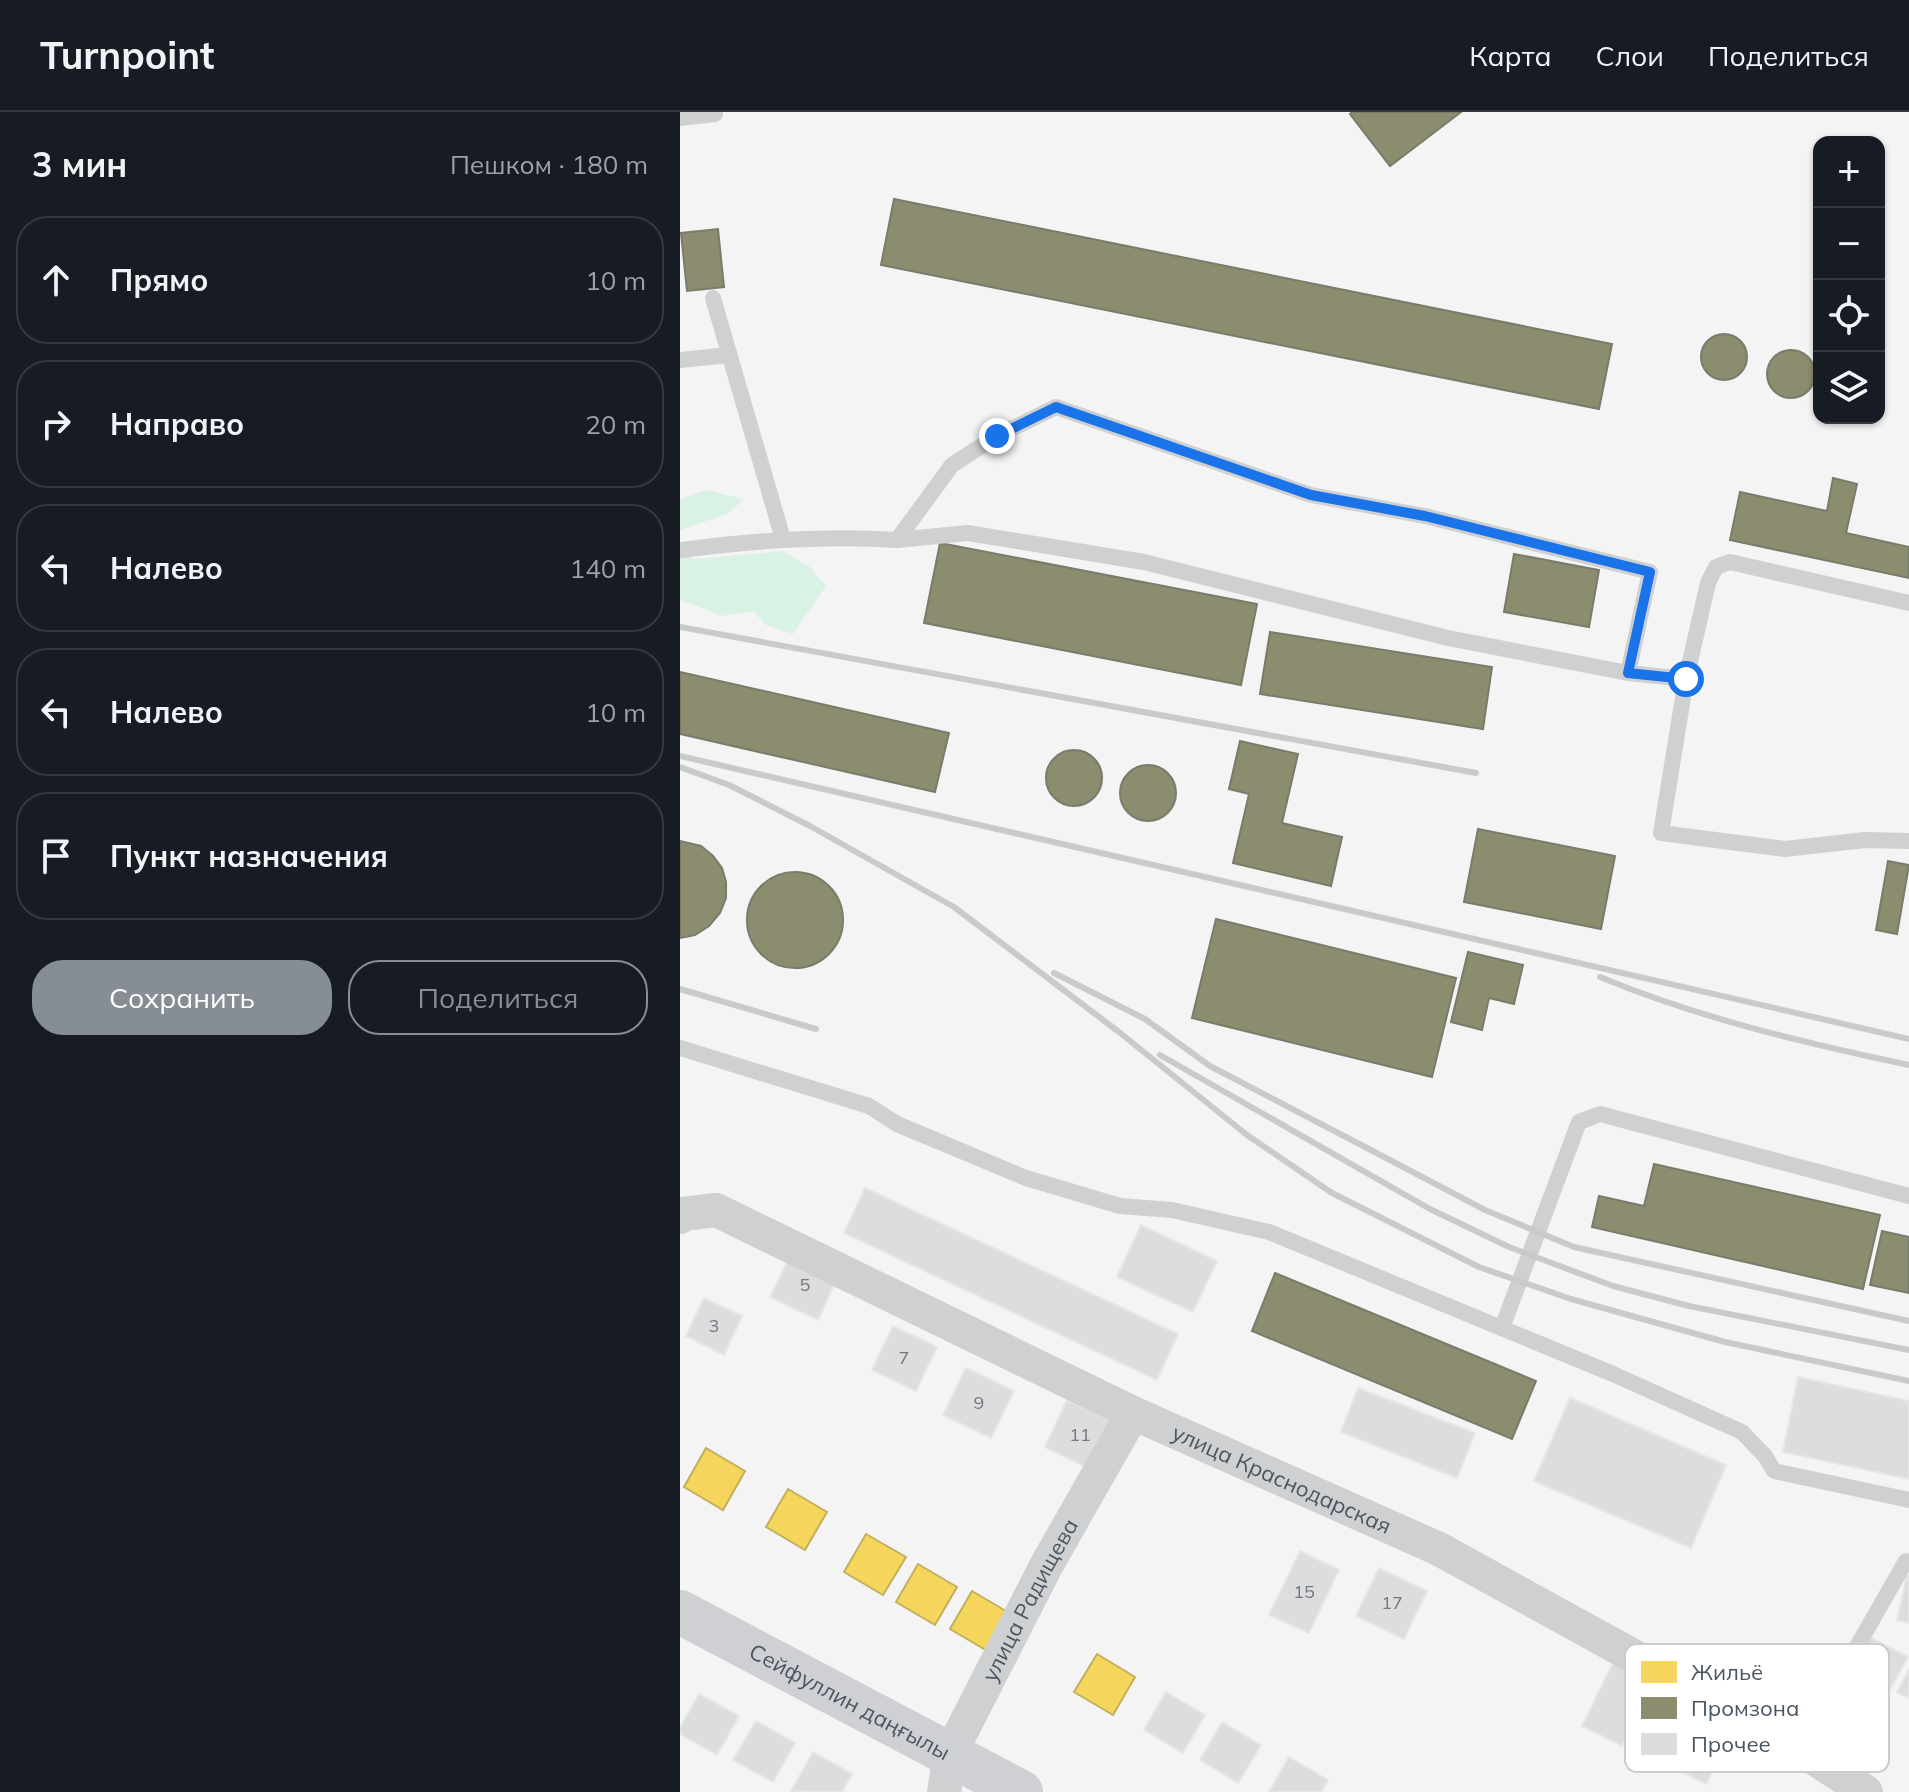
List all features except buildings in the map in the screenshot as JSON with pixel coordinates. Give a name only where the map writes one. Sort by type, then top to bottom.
[{"type":"main road","name":"Сейфуллин даңғылы","points":[[680,1612],[947,1773],[1021,1792]]},
{"type":"street","name":"улица Краснодарская","points":[[680,1217],[716,1210],[1133,1413],[1439,1549],[1625,1651]]},
{"type":"street","name":"улица Радищева","points":[[947,1773],[1046,1566],[1133,1413]]},
{"type":"street","name":"улица Краснодарская","points":[[1835,1772],[1866,1792]]},
{"type":"lane","points":[[680,118],[715,114]]},
{"type":"lane","points":[[713,298],[783,539]]},
{"type":"lane","points":[[680,360],[729,355]]},
{"type":"lane","points":[[897,540],[952,465],[997,436],[1056,407],[1311,495],[1425,516],[1650,572],[1628,673]]},
{"type":"lane","points":[[680,550],[783,539],[841,536],[897,540],[968,533],[1144,562],[1448,638],[1628,673],[1686,679]]},
{"type":"lane","points":[[1909,603],[1730,562],[1716,567],[1708,583],[1686,679],[1661,833],[1785,849],[1865,840],[1909,841]]},
{"type":"lane","points":[[680,1048],[869,1106],[897,1124],[1026,1178],[1120,1206],[1172,1210],[1269,1232],[1742,1432],[1765,1456],[1774,1471],[1909,1500]]},
{"type":"lane","points":[[1502,1328],[1579,1122],[1600,1114],[1909,1196]]},
{"type":"lane","points":[[1858,1644],[1906,1561],[1909,1562]]},
{"type":"green space","points":[[706,490],[744,499],[729,513],[680,530],[680,499]]},
{"type":"green space","points":[[680,544],[694,559],[783,551],[810,567],[826,586],[793,634],[766,625],[753,611],[723,616],[680,600]]},
{"type":"railway","points":[[680,627],[1476,773]]},
{"type":"railway","points":[[680,756],[1909,1039]]},
{"type":"railway","points":[[680,767],[729,785],[810,826],[954,907],[1119,1032],[1247,1135],[1332,1193],[1479,1267],[1571,1299],[1725,1342],[1909,1381]]},
{"type":"railway","points":[[1054,973],[1145,1019],[1210,1066],[1485,1210],[1574,1247],[1909,1321]]},
{"type":"railway","points":[[1600,977],[1675,1005],[1752,1028],[1909,1065]]},
{"type":"railway","points":[[680,989],[816,1029]]},
{"type":"railway","points":[[1160,1055],[1430,1209],[1509,1247],[1613,1286],[1689,1306],[1909,1350]]},
{"type":"route","points":[[997,436],[1056,407],[1311,495],[1425,516],[1650,572],[1628,673],[1686,679]]}]
